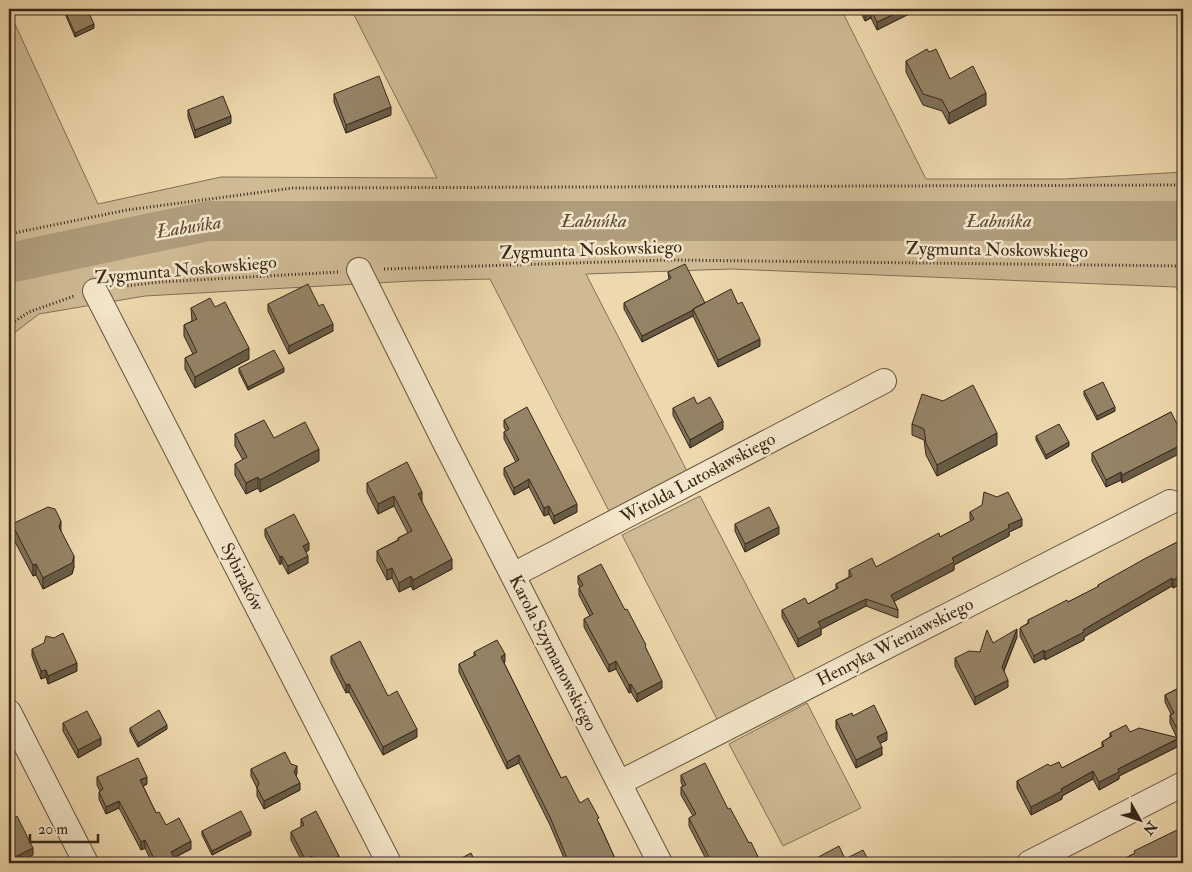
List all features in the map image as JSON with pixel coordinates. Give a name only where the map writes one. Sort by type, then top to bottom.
[{"type":"street","name":"Karola Szymanowskiego","points":[[359,270],[444,443],[660,863]]},
{"type":"street","name":"Sybiraków","points":[[95,291],[389,863]]},
{"type":"street","name":"Witolda Lutosławskiego","points":[[513,575],[884,381]]},
{"type":"street","name":"Henryka Wieniawskiego","points":[[619,783],[1170,502]]},
{"type":"street","points":[[9,712],[86,863]]},
{"type":"street","points":[[1029,863],[1183,784]]},
{"type":"path","points":[[9,234],[127,210],[293,188],[1183,186]]},
{"type":"path","name":"Zygmunta Noskowskiego","points":[[9,325],[29,312],[41,307],[95,291],[160,282],[359,270],[669,260],[1183,266]]},
{"type":"shaded area","points":[[351,9],[841,9],[926,179],[1064,179],[1183,172],[1183,301],[1176,287],[731,269],[586,274],[689,475],[611,515],[490,279],[412,281],[145,296],[39,314],[9,337],[9,11],[98,204],[221,177],[437,178]]},
{"type":"shaded area","points":[[700,496],[796,681],[718,721],[622,535]]},
{"type":"shaded area","points":[[807,703],[861,808],[783,846],[729,744]]},
{"type":"building","points":[[64,9],[87,9],[94,24],[75,33]]},
{"type":"building","points":[[863,9],[905,9],[877,22],[871,10],[865,13]]},
{"type":"building","points":[[927,49],[929,52],[936,49],[950,79],[973,66],[986,93],[949,113],[942,100],[923,94],[906,61]]},
{"type":"building","points":[[379,76],[391,107],[346,125],[334,94]]},
{"type":"building","points":[[223,96],[231,116],[195,130],[188,110]]},
{"type":"building","points":[[685,264],[705,303],[642,336],[624,303],[671,278],[668,272]]},
{"type":"building","points":[[308,284],[319,306],[323,304],[333,324],[289,346],[268,304]]},
{"type":"building","points":[[731,289],[738,304],[742,302],[760,339],[718,360],[693,309]]},
{"type":"building","points":[[210,298],[215,307],[225,302],[249,348],[195,377],[185,358],[197,352],[184,325],[197,319],[191,308]]},
{"type":"building","points":[[274,350],[284,368],[248,387],[239,368]]},
{"type":"building","points":[[1103,382],[1115,407],[1097,416],[1084,391]]},
{"type":"building","points":[[973,385],[997,433],[937,465],[926,443],[924,429],[912,424],[922,394],[943,401]]},
{"type":"building","points":[[694,397],[697,404],[710,397],[723,421],[690,440],[673,408]]},
{"type":"building","points":[[527,407],[577,504],[554,516],[549,506],[544,508],[529,479],[514,488],[504,468],[519,460],[504,432],[509,429],[504,420]]},
{"type":"building","points":[[1171,412],[1183,436],[1183,444],[1122,475],[1121,472],[1106,480],[1092,453]]},
{"type":"building","points":[[264,420],[274,438],[305,422],[319,449],[260,480],[258,477],[246,483],[235,464],[247,457],[235,434]]},
{"type":"building","points":[[1059,424],[1069,442],[1046,455],[1036,436]]},
{"type":"building","points":[[407,462],[422,492],[418,494],[452,559],[413,580],[411,576],[399,583],[392,568],[387,570],[377,551],[412,531],[394,496],[378,504],[367,483]]},
{"type":"building","points":[[984,492],[997,497],[1008,492],[1022,519],[1008,525],[1009,528],[952,558],[954,562],[891,595],[898,610],[866,599],[818,622],[821,627],[798,639],[782,610],[805,598],[808,604],[838,588],[836,584],[852,576],[849,570],[872,558],[876,567],[939,533],[940,537],[974,519],[970,512],[982,505]]},
{"type":"building","points":[[48,507],[55,509],[61,521],[59,527],[74,556],[72,563],[43,578],[36,564],[33,565],[12,524]]},
{"type":"building","points":[[769,507],[779,527],[745,544],[735,524]]},
{"type":"building","points":[[294,514],[309,543],[303,546],[308,556],[288,566],[282,556],[280,557],[265,529]]},
{"type":"building","points":[[1183,539],[1183,575],[1173,580],[1172,578],[1083,630],[1084,632],[1034,656],[1020,628],[1029,623],[1028,620],[1099,586]]},
{"type":"building","points":[[601,564],[646,645],[662,681],[637,694],[631,684],[629,685],[616,661],[609,665],[584,619],[593,614],[579,588],[583,585],[578,576]]},
{"type":"building","points":[[1017,629],[1002,667],[1008,680],[975,697],[955,658],[969,651],[980,652],[987,630],[993,643]]},
{"type":"building","points":[[63,633],[77,663],[48,676],[46,670],[41,671],[32,649],[44,643],[46,636],[54,638]]},
{"type":"building","points":[[497,640],[505,654],[501,657],[561,778],[566,776],[580,803],[588,798],[599,818],[597,819],[617,863],[569,863],[550,817],[519,755],[507,762],[459,664],[476,655],[474,652]]},
{"type":"building","points":[[360,641],[388,696],[397,691],[417,729],[383,747],[349,684],[346,685],[331,656]]},
{"type":"building","points":[[1183,686],[1183,736],[1181,737],[1170,715],[1174,713],[1165,695]]},
{"type":"building","points":[[874,705],[887,732],[877,737],[882,747],[856,760],[836,720],[852,713],[853,716]]},
{"type":"building","points":[[159,710],[167,725],[138,743],[130,728]]},
{"type":"building","points":[[87,711],[101,738],[78,750],[63,723]]},
{"type":"building","points":[[1126,725],[1130,732],[1139,728],[1179,738],[1118,769],[1119,772],[1099,782],[1093,771],[1061,789],[1062,791],[1031,807],[1017,781],[1048,764],[1050,766],[1059,762],[1062,768],[1104,746],[1102,742],[1112,736],[1110,733]]},
{"type":"building","points":[[285,752],[291,764],[297,766],[294,772],[300,783],[264,801],[257,788],[259,783],[251,769]]},
{"type":"building","points":[[138,758],[147,777],[140,780],[156,813],[159,812],[166,825],[179,818],[191,841],[171,852],[177,863],[156,863],[145,840],[141,842],[119,801],[106,807],[99,792],[103,789],[97,777]]},
{"type":"building","points":[[705,763],[728,809],[730,808],[749,843],[751,842],[761,863],[712,863],[689,818],[696,814],[681,787],[686,785],[681,775]]},
{"type":"building","points":[[241,811],[251,831],[212,851],[202,831]]},
{"type":"building","points":[[316,811],[339,856],[325,863],[316,863],[312,856],[305,859],[291,832],[304,825],[301,819]]},
{"type":"building","points":[[17,816],[33,848],[9,860],[9,821]]},
{"type":"building","points":[[1177,830],[1183,842],[1183,863],[1116,863],[1135,853],[1134,851]]},
{"type":"building","points":[[839,846],[845,859],[863,850],[870,863],[813,863],[811,861]]},
{"type":"building","points":[[471,853],[476,863],[452,863]]},
{"type":"waterway","name":"Łabuńka","points":[[9,263],[208,221],[1183,221]]}]
